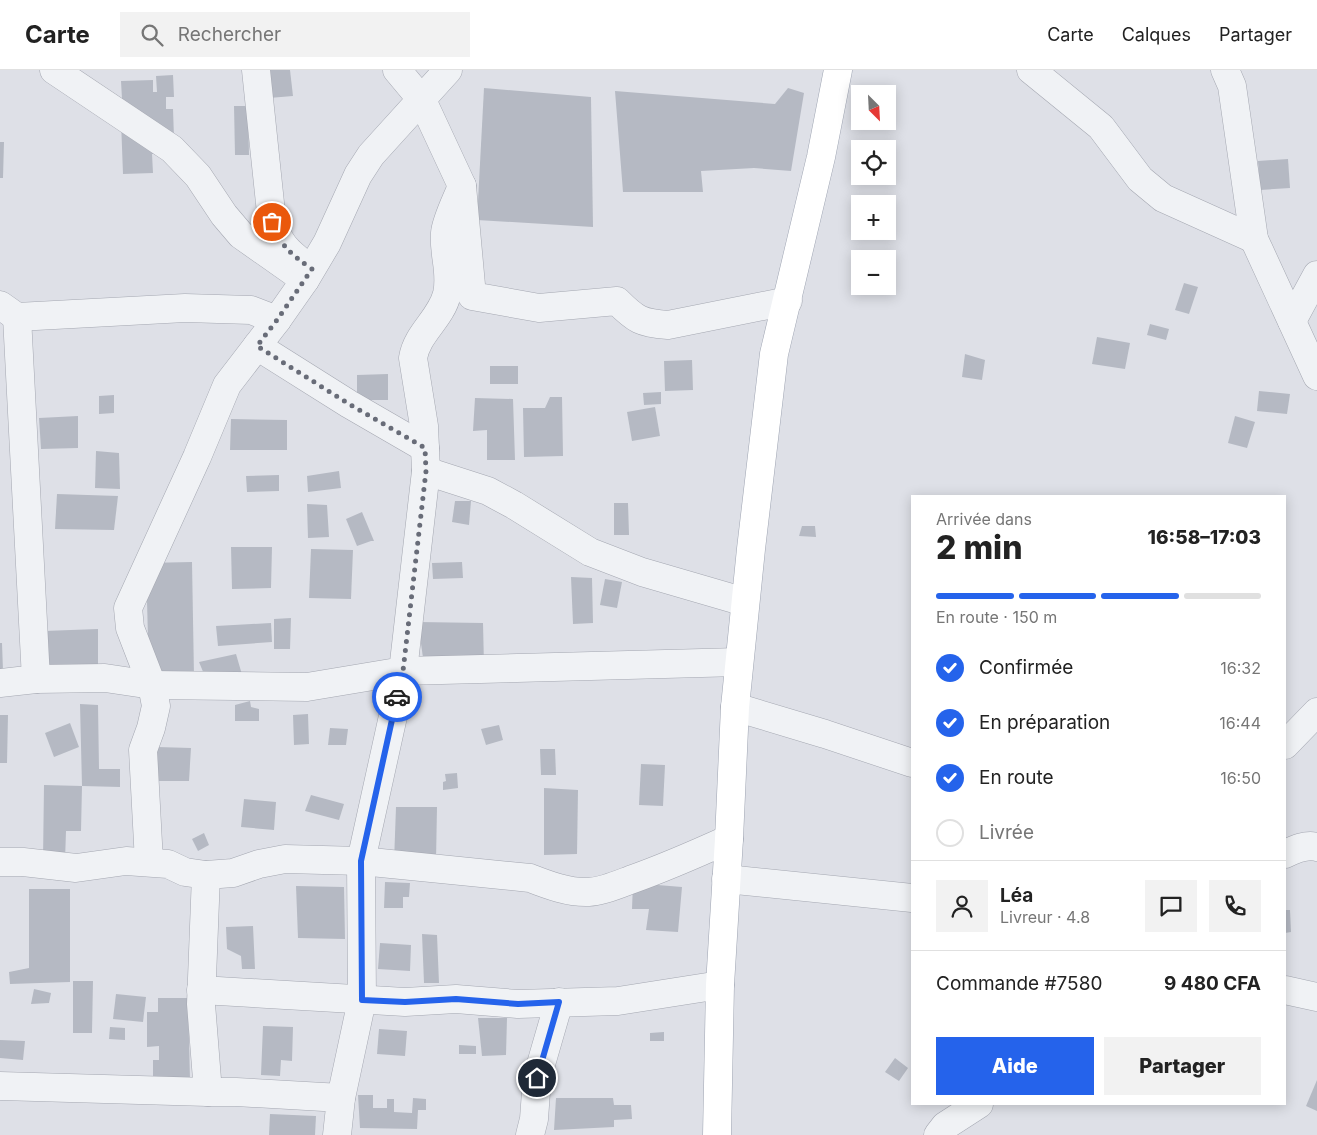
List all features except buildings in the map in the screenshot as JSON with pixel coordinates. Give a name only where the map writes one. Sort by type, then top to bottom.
[{"type":"main road","points":[[717,1135],[720,985],[739,662],[774,354],[821,157],[838,70]]},
{"type":"street","points":[[54,70],[172,149],[198,176],[224,215],[241,234],[308,275]]},
{"type":"street","points":[[256,70],[272,222],[284,248],[308,275]]},
{"type":"street","points":[[397,70],[422,100],[462,186],[472,296],[539,308],[617,302],[631,315],[648,324],[668,325],[788,301]]},
{"type":"street","points":[[149,862],[143,750],[156,706],[152,685],[130,628],[128,608],[197,457],[227,385],[277,320],[308,275],[327,243],[358,175],[371,155],[448,70]]},
{"type":"street","points":[[1031,70],[1101,127],[1140,178],[1163,198],[1254,239]]},
{"type":"street","points":[[1225,70],[1232,86],[1254,239],[1317,376]]},
{"type":"street","points":[[336,1135],[341,1098],[362,1000],[361,861],[403,671],[426,460],[424,426],[414,358],[415,349],[447,296],[449,270],[445,246],[445,231],[462,186]]},
{"type":"street","points":[[1292,321],[1317,275]]},
{"type":"street","points":[[36,679],[8,311],[185,308],[251,310],[277,320]]},
{"type":"street","points":[[257,346],[349,404],[426,460],[514,505],[590,552],[642,572],[746,602]]},
{"type":"street","points":[[0,682],[36,679],[105,678],[152,685],[307,687],[403,671],[739,662]]},
{"type":"street","points":[[735,707],[911,763]]},
{"type":"street","points":[[1286,744],[1317,712]]},
{"type":"street","points":[[0,862],[23,862],[76,868],[126,861],[149,862],[168,864],[185,872],[206,875],[233,873],[259,864],[284,859],[361,861],[530,878],[552,886],[574,891],[590,892],[604,889],[678,862],[729,839]]},
{"type":"street","points":[[1286,854],[1298,848],[1317,847]]},
{"type":"street","points":[[206,875],[201,1004],[208,1092]]},
{"type":"street","points":[[726,879],[911,898]]},
{"type":"street","points":[[201,990],[405,1002],[456,999],[518,1004],[618,1001],[720,985]]},
{"type":"street","points":[[1286,990],[1317,997]]},
{"type":"street","points":[[530,1135],[534,1119],[537,1078],[559,1002]]},
{"type":"street","points":[[0,1086],[236,1092],[341,1098]]},
{"type":"street","points":[[938,1135],[945,1126],[977,1105]]},
{"type":"way so far","points":[[272,222],[284,248],[312,269],[257,346],[349,404],[425,448],[426,471],[403,671],[397,697]]},
{"type":"route","points":[[397,697],[361,861],[362,1000],[405,1002],[456,999],[518,1004],[559,1002],[537,1078]]}]
